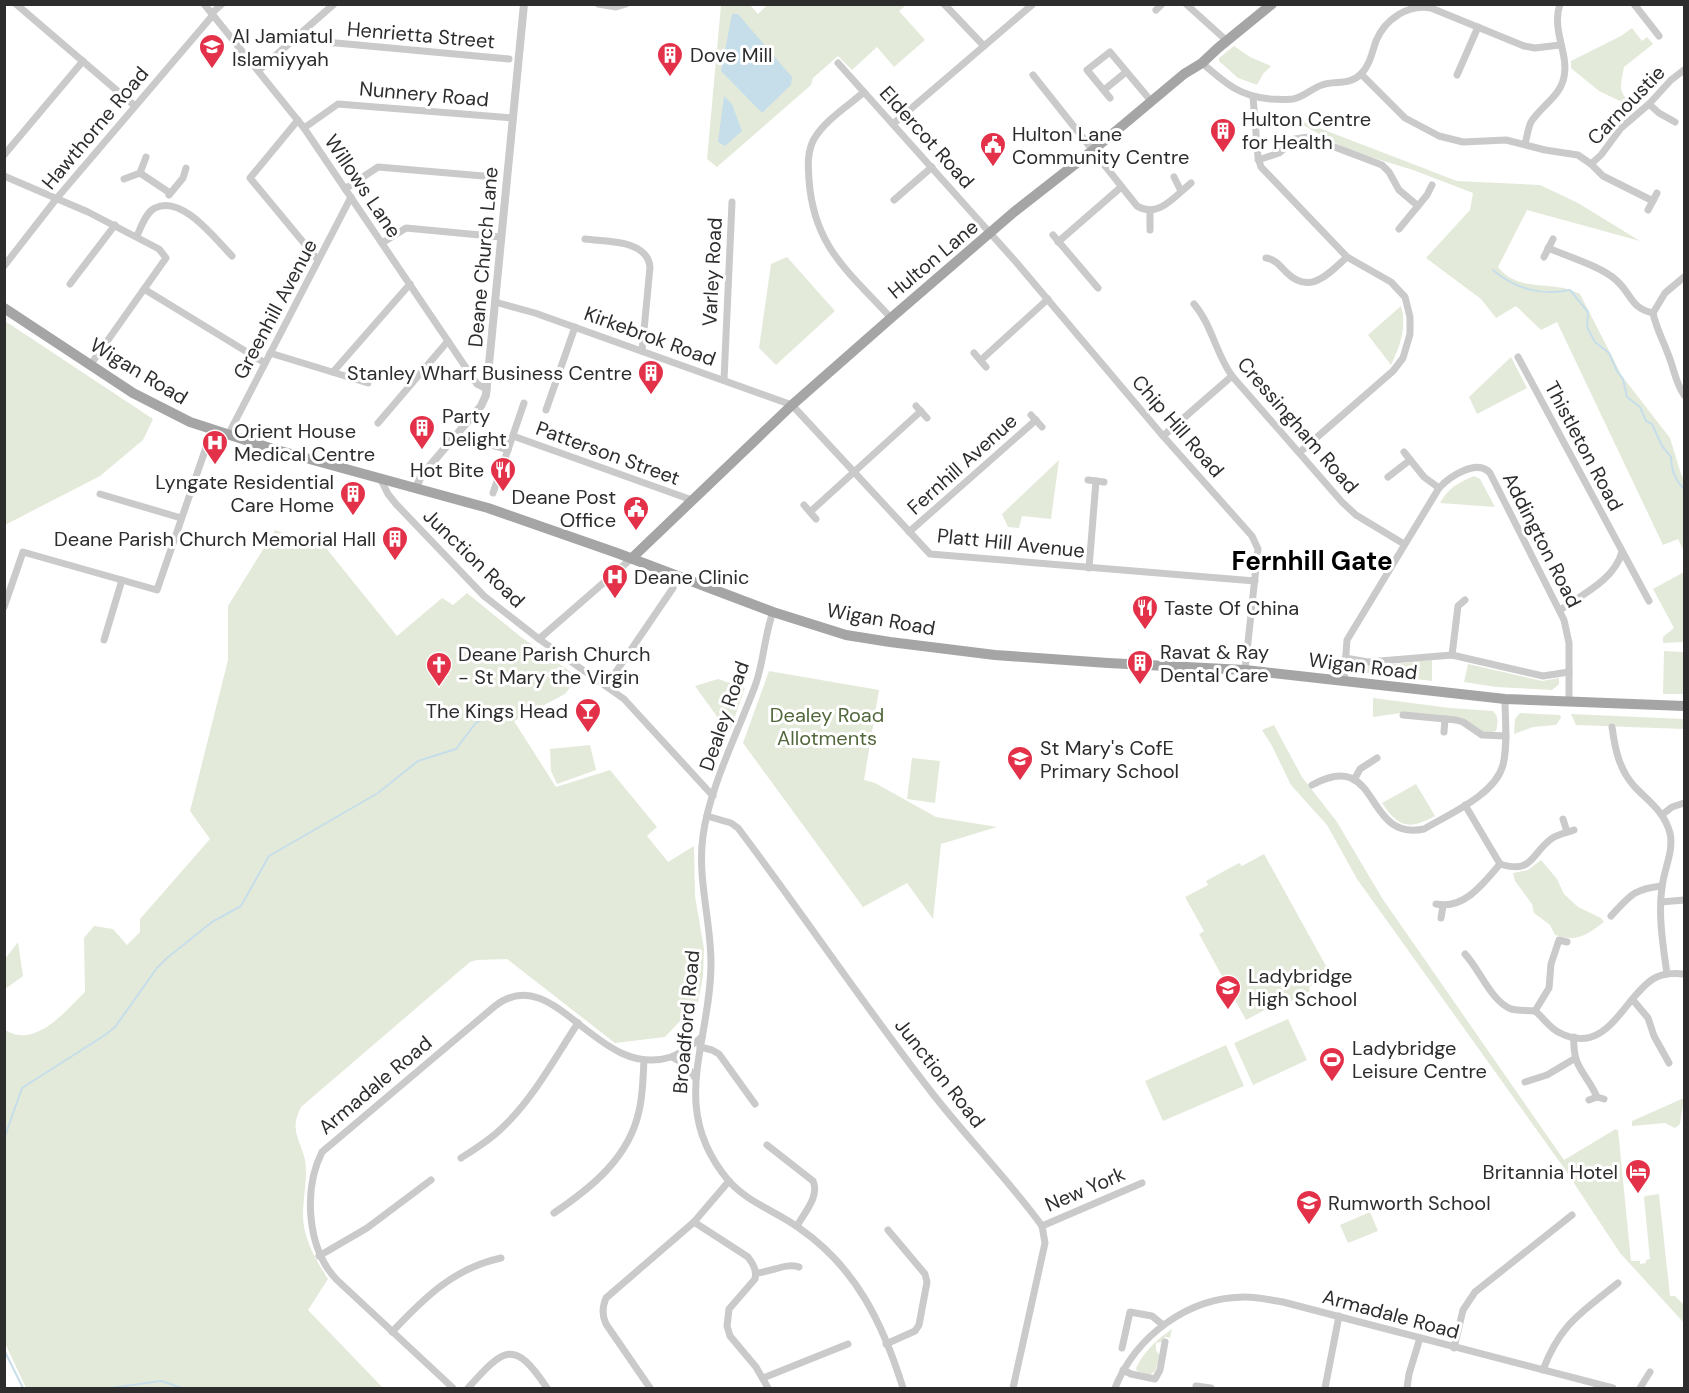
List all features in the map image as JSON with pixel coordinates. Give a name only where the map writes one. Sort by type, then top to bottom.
[{"type":"main road","name":"Hulton Lane","points":[[632,558],[792,405],[891,318],[1151,101],[1184,74],[1202,63],[1272,4]]},
{"type":"main road","name":"Wigan Road","points":[[4,308],[157,406],[212,430],[488,508],[632,558],[773,612],[837,633],[890,642],[1031,658],[1245,670],[1505,699],[1669,704],[1684,707]]},
{"type":"street","points":[[16,4],[135,106]]},
{"type":"street","name":"Willows Lane","points":[[204,4],[304,128],[477,384],[487,389]]},
{"type":"street","name":"Hawthorne Road","points":[[4,266],[57,198],[222,4]]},
{"type":"street","points":[[258,70],[334,4]]},
{"type":"street","name":"Deane Church Lane","points":[[416,488],[421,476],[483,403],[487,389],[524,4]]},
{"type":"street","points":[[598,4],[616,8],[626,4]]},
{"type":"street","points":[[944,4],[984,46]]},
{"type":"street","points":[[893,124],[1034,4]]},
{"type":"street","points":[[1186,4],[1227,41]]},
{"type":"street","points":[[1525,144],[1532,122],[1556,94],[1563,80],[1564,61],[1557,19],[1560,4]]},
{"type":"street","points":[[1634,4],[1659,36]]},
{"type":"street","points":[[1202,63],[1226,83],[1252,97],[1293,99],[1322,85],[1343,83],[1361,74],[1382,30],[1400,13],[1417,5],[1431,8],[1524,45],[1535,48],[1560,45]]},
{"type":"street","points":[[1644,32],[1651,26]]},
{"type":"street","points":[[1457,75],[1478,27]]},
{"type":"street","name":"Henrietta Street","points":[[293,39],[509,60]]},
{"type":"street","points":[[1110,98],[1087,70],[1110,52],[1151,101]]},
{"type":"street","points":[[4,155],[83,61]]},
{"type":"street","points":[[1463,62],[1471,66]]},
{"type":"street","name":"Eldercot Road","points":[[838,63],[991,233]]},
{"type":"street","name":"Carnoustie","points":[[1591,164],[1601,155],[1621,128],[1684,70]]},
{"type":"street","points":[[1104,90],[1126,72]]},
{"type":"street","points":[[1361,74],[1405,118],[1439,136],[1456,141],[1506,140],[1578,155],[1603,176],[1653,201]]},
{"type":"street","points":[[1033,75],[1092,151],[1102,160],[1120,188],[1137,206],[1150,211],[1163,206],[1191,183]]},
{"type":"street","points":[[864,92],[825,126],[812,143],[808,158],[811,197],[819,230],[831,251],[891,318]]},
{"type":"street","points":[[1252,97],[1258,160],[1264,171],[1347,257],[1391,282],[1401,291],[1410,317],[1408,343],[1403,358],[1393,372],[1300,452]]},
{"type":"street","name":"Nunnery Road","points":[[304,128],[338,104],[512,118]]},
{"type":"street","points":[[1649,104],[1659,113],[1676,122]]},
{"type":"street","points":[[298,120],[250,178],[318,260]]},
{"type":"street","points":[[1258,160],[1279,153],[1295,139],[1314,138],[1382,165],[1389,172],[1399,190],[1418,206]]},
{"type":"street","points":[[124,179],[140,173],[146,158]]},
{"type":"street","points":[[345,189],[378,167],[495,177]]},
{"type":"street","points":[[894,200],[932,167]]},
{"type":"street","points":[[168,206],[170,193],[183,178],[186,168]]},
{"type":"street","points":[[140,173],[170,193]]},
{"type":"street","points":[[4,176],[137,236],[159,249],[166,258],[91,364]]},
{"type":"street","points":[[1174,177],[1181,191]]},
{"type":"street","points":[[1399,229],[1432,185]]},
{"type":"street","points":[[1098,288],[1056,239],[1120,188]]},
{"type":"street","points":[[1648,210],[1657,193]]},
{"type":"street","name":"Greenhill Avenue","points":[[228,435],[351,197]]},
{"type":"street","name":"Varley Road","points":[[724,380],[732,202]]},
{"type":"street","points":[[137,236],[150,212],[155,208],[168,206],[190,214],[232,256]]},
{"type":"street","points":[[1150,211],[1150,230]]},
{"type":"street","points":[[70,284],[115,225]]},
{"type":"street","points":[[382,243],[406,228],[501,237]]},
{"type":"street","name":"Chip Hill Road","points":[[991,233],[1163,436],[1252,536],[1258,549],[1245,670]]},
{"type":"street","points":[[585,239],[634,246],[647,257],[650,267],[642,351]]},
{"type":"street","points":[[1544,257],[1553,239]]},
{"type":"street","points":[[224,248],[231,242]]},
{"type":"street","points":[[1548,248],[1608,274],[1619,282],[1638,308],[1653,313]]},
{"type":"street","points":[[1266,258],[1274,261],[1295,280],[1308,282],[1324,277],[1347,257]]},
{"type":"street","points":[[1684,277],[1665,293],[1653,313],[1676,380],[1684,394]]},
{"type":"street","points":[[333,372],[410,285]]},
{"type":"street","points":[[144,289],[265,363]]},
{"type":"street","points":[[975,353],[983,364],[1048,299]]},
{"type":"street","name":"Kirkebrok Road","points":[[495,302],[506,303],[792,405]]},
{"type":"street","name":"Cressingham Road","points":[[1194,304],[1206,319],[1223,363],[1232,376],[1348,508],[1404,544]]},
{"type":"street","points":[[546,410],[575,327]]},
{"type":"street","points":[[378,423],[448,341]]},
{"type":"street","points":[[270,353],[368,383]]},
{"type":"street","name":"Thistleton Road","points":[[1518,357],[1649,601]]},
{"type":"street","points":[[1163,436],[1232,376]]},
{"type":"street","points":[[494,493],[524,403]]},
{"type":"street","name":"Platt Hill Avenue","points":[[792,405],[926,552],[934,556],[1255,581]]},
{"type":"street","points":[[810,512],[855,472],[919,409],[927,418]]},
{"type":"street","name":"Fernhill Avenue","points":[[909,532],[1034,418],[1042,427]]},
{"type":"street","points":[[4,607],[23,552],[157,590],[212,430]]},
{"type":"street","points":[[456,435],[508,450]]},
{"type":"street","name":"Patterson Street","points":[[513,436],[692,500]]},
{"type":"street","points":[[1344,681],[1347,640],[1439,488],[1427,480],[1404,452]]},
{"type":"street","points":[[1388,477],[1410,460]]},
{"type":"street","name":"Addington Road","points":[[1439,488],[1455,476],[1474,468],[1483,468],[1490,473],[1514,524],[1560,610],[1568,636],[1569,702]]},
{"type":"street","name":"Junction Road","points":[[380,478],[391,499],[484,596],[539,639],[607,685],[634,709],[713,796]]},
{"type":"street","points":[[1089,567],[1096,481]]},
{"type":"street","points":[[100,494],[181,518]]},
{"type":"street","points":[[804,505],[816,519]]},
{"type":"street","points":[[1560,610],[1608,576],[1617,567],[1622,552]]},
{"type":"street","points":[[539,639],[632,558]]},
{"type":"street","points":[[104,640],[122,580]]},
{"type":"street","points":[[607,685],[673,588]]},
{"type":"street","points":[[1452,655],[1458,606],[1465,600]]},
{"type":"street","points":[[657,610],[665,615]]},
{"type":"street","name":"Dealey Road","points":[[713,796],[756,683],[773,612]]},
{"type":"street","points":[[1345,658],[1368,662],[1452,655],[1543,676],[1569,672]]},
{"type":"street","points":[[1312,784],[1326,773],[1354,780],[1368,791],[1386,821],[1403,830],[1424,829],[1481,795],[1495,781],[1503,764],[1506,736],[1505,699]]},
{"type":"street","points":[[1403,715],[1460,721],[1482,735],[1506,736]]},
{"type":"street","points":[[1444,732],[1445,719]]},
{"type":"street","points":[[1612,727],[1615,750],[1626,774],[1663,814],[1669,830],[1671,843],[1661,902],[1661,929],[1667,974]]},
{"type":"street","points":[[1361,758],[1366,765]]},
{"type":"street","points":[[1354,780],[1360,769],[1377,758]]},
{"type":"street","name":"Broadford Road","points":[[713,796],[707,816],[702,856],[711,963],[710,982],[695,1078],[695,1106],[703,1136],[709,1150],[729,1181],[758,1205],[797,1226],[827,1250],[851,1276],[871,1310],[903,1389]]},
{"type":"street","points":[[1663,814],[1680,802]]},
{"type":"street","points":[[1465,805],[1500,864],[1517,867],[1527,865],[1549,841],[1571,831],[1563,819]]},
{"type":"street","name":"Junction Road","points":[[707,816],[731,823],[738,828],[794,901],[910,1064],[954,1121],[1042,1226]]},
{"type":"street","points":[[1441,918],[1440,905],[1457,903],[1473,893],[1500,864]]},
{"type":"street","points":[[1611,916],[1619,902],[1641,889],[1662,886]]},
{"type":"street","points":[[1661,902],[1684,900]]},
{"type":"street","points":[[1535,1011],[1549,988],[1551,964],[1559,940],[1567,942]]},
{"type":"street","points":[[1465,954],[1476,962],[1491,992],[1504,1005],[1513,1009],[1535,1011],[1551,1028],[1561,1034],[1574,1037],[1593,1036],[1604,1030],[1619,1018],[1653,979],[1667,974],[1684,974]]},
{"type":"street","name":"Armadale Road","points":[[453,1389],[336,1280],[319,1256],[312,1215],[311,1189],[316,1164],[322,1152],[504,998],[520,995],[538,997],[558,1007],[607,1047],[644,1060],[672,1057],[702,1037]]},
{"type":"street","points":[[1633,1000],[1648,1018],[1661,1055],[1669,1064]]},
{"type":"street","points":[[461,1158],[490,1138],[516,1113],[528,1099],[578,1023]]},
{"type":"street","points":[[1574,1037],[1574,1059],[1601,1098],[1589,1100]]},
{"type":"street","points":[[700,1047],[719,1054],[755,1104]]},
{"type":"street","points":[[672,1057],[686,1065],[695,1078]]},
{"type":"street","points":[[1525,1082],[1537,1082],[1574,1059]]},
{"type":"street","points":[[554,1213],[593,1185],[616,1160],[636,1123],[644,1060]]},
{"type":"street","points":[[767,1144],[813,1181],[816,1187],[815,1194],[797,1226]]},
{"type":"street","points":[[319,1256],[367,1228],[431,1180]]},
{"type":"street","points":[[650,1389],[606,1324],[603,1317],[606,1298],[694,1222],[729,1181]]},
{"type":"street","name":"New York","points":[[1042,1226],[1142,1183]]},
{"type":"street","points":[[1454,1348],[1463,1310],[1475,1292],[1572,1215]]},
{"type":"street","points":[[694,1222],[748,1257],[756,1273]]},
{"type":"street","points":[[1012,1389],[1045,1243],[1042,1226]]},
{"type":"street","points":[[886,1344],[915,1331],[920,1325],[927,1282],[925,1274],[888,1230]]},
{"type":"street","points":[[392,1332],[424,1298],[453,1276],[471,1266],[501,1258]]},
{"type":"street","points":[[756,1273],[766,1273],[794,1265],[799,1267]]},
{"type":"street","points":[[756,1273],[750,1285],[729,1309],[727,1326],[730,1336],[763,1378],[768,1389]]},
{"type":"street","points":[[1543,1371],[1551,1348],[1568,1325],[1618,1283]]},
{"type":"street","name":"Armadale Road","points":[[1115,1389],[1123,1370],[1138,1348],[1163,1325],[1200,1306],[1223,1299],[1245,1297],[1283,1302],[1613,1389]]},
{"type":"street","points":[[1122,1348],[1130,1312],[1152,1316],[1163,1325]]},
{"type":"street","points":[[1325,1389],[1339,1317]]},
{"type":"street","points":[[1407,1389],[1420,1338]]},
{"type":"street","points":[[1123,1370],[1155,1379],[1160,1370],[1165,1341]]},
{"type":"street","points":[[763,1378],[848,1344]]},
{"type":"street","points":[[468,1389],[490,1364],[508,1354],[526,1359],[547,1389]]},
{"type":"street","points":[[1641,1389],[1650,1372]]},
{"type":"street","points":[[1196,1386],[1211,1389]]},
{"type":"green space","points":[[721,5],[750,5],[758,14],[767,5],[906,5],[899,11],[925,40],[894,67],[877,47],[852,70],[838,56],[813,78],[811,85],[717,167],[707,159]]},
{"type":"green space","points":[[1632,28],[1642,41],[1647,37],[1653,44],[1624,67],[1622,90],[1626,98],[1637,107],[1633,109],[1599,91],[1571,68],[1571,61],[1621,36]]},
{"type":"green space","points":[[1234,46],[1250,57],[1271,66],[1257,85],[1238,78],[1219,61],[1219,58]]},
{"type":"green space","points":[[1301,121],[1457,181],[1540,185],[1578,203],[1640,241],[1527,210],[1498,267],[1516,280],[1560,287],[1580,294],[1622,376],[1670,438],[1684,479],[1684,551],[1678,539],[1663,545],[1557,322],[1541,330],[1516,306],[1496,318],[1481,299],[1426,258],[1470,210],[1473,193],[1413,170],[1348,150],[1301,124]]},
{"type":"green space","points":[[787,257],[835,311],[776,365],[759,348],[771,264]]},
{"type":"green space","points":[[1401,306],[1402,336],[1391,365],[1368,335]]},
{"type":"green space","points":[[5,321],[153,419],[143,440],[100,476],[5,525]]},
{"type":"green space","points":[[1511,357],[1527,388],[1477,414],[1469,397]]},
{"type":"green space","points":[[1059,460],[1051,519],[1022,516],[1019,528],[1008,527],[1002,514]]},
{"type":"green space","points":[[1474,476],[1480,479],[1495,507],[1440,503],[1454,486]]},
{"type":"green space","points":[[275,530],[326,548],[397,636],[442,598],[453,605],[467,593],[521,637],[578,677],[565,694],[514,721],[556,787],[610,770],[657,827],[647,836],[668,862],[694,846],[695,896],[704,949],[703,976],[698,1002],[665,1037],[615,1043],[507,959],[477,960],[470,962],[301,1107],[296,1129],[306,1167],[303,1208],[305,1232],[311,1249],[328,1279],[308,1310],[383,1388],[26,1388],[5,1343],[5,1030],[17,1035],[28,1035],[39,1031],[59,1017],[85,992],[84,938],[94,926],[113,929],[127,945],[140,932],[140,919],[210,839],[190,811],[228,660],[228,606]]},
{"type":"green space","points":[[1684,572],[1684,642],[1663,643],[1663,637],[1674,628],[1653,589]]},
{"type":"green space","points":[[1664,651],[1684,652],[1684,694],[1663,694]]},
{"type":"green space","points":[[1432,660],[1432,681],[1360,672],[1353,666],[1357,664],[1377,666]]},
{"type":"green space","points":[[1468,664],[1542,681],[1559,678],[1559,684],[1552,690],[1496,687],[1464,682]]},
{"type":"green space","name":"Dealey Road Allotments","points":[[769,671],[879,690],[864,780],[875,783],[936,817],[997,827],[941,844],[933,919],[907,883],[863,907],[743,743]]},
{"type":"green space","points":[[718,679],[745,688],[729,733],[695,686]]},
{"type":"green space","points":[[1373,698],[1493,711],[1498,720],[1496,731],[1484,734],[1462,718],[1401,713],[1373,717]]},
{"type":"green space","points":[[1520,713],[1560,715],[1561,718],[1556,725],[1533,727],[1514,734],[1515,719]]},
{"type":"green space","points":[[1571,714],[1684,719],[1684,732],[1683,729],[1576,725]]},
{"type":"green space","points":[[1274,725],[1302,777],[1337,822],[1382,898],[1564,1160],[1619,1127],[1615,1130],[1618,1130],[1631,1261],[1640,1261],[1640,1264],[1650,1259],[1644,1198],[1659,1194],[1670,1296],[1675,1296],[1684,1305],[1684,1323],[1620,1253],[1564,1168],[1357,879],[1327,825],[1291,785],[1262,730]]},
{"type":"green space","points":[[590,745],[596,770],[557,784],[551,771],[550,749]]},
{"type":"green space","points":[[912,758],[940,761],[935,803],[907,799]]},
{"type":"green space","points":[[1416,784],[1435,816],[1411,825],[1399,822],[1382,803]]},
{"type":"green space","points":[[1264,854],[1331,975],[1309,987],[1310,991],[1275,1010],[1272,1006],[1246,1020],[1199,934],[1204,931],[1185,897],[1208,885],[1206,881],[1239,863],[1242,866]]},
{"type":"green space","points":[[1541,860],[1557,879],[1564,894],[1578,907],[1601,918],[1604,922],[1592,931],[1576,938],[1555,935],[1550,925],[1534,913],[1532,904],[1515,881],[1513,873],[1528,870]]},
{"type":"green space","points":[[18,942],[23,976],[5,989],[5,959]]},
{"type":"green space","points":[[1288,1019],[1307,1060],[1253,1085],[1234,1043]]},
{"type":"green space","points":[[1226,1045],[1244,1086],[1163,1121],[1145,1081]]},
{"type":"green space","points":[[1684,1098],[1680,1124],[1675,1128],[1665,1123],[1632,1126],[1632,1121]]},
{"type":"green space","points":[[1370,1212],[1378,1231],[1348,1243],[1340,1225]]},
{"type":"green space","points":[[1172,1329],[1170,1338],[1165,1337],[1162,1342],[1156,1343],[1156,1350],[1160,1356],[1155,1371],[1150,1375],[1137,1371],[1139,1362],[1147,1351],[1156,1342]]},
{"type":"water","points":[[732,14],[738,14],[792,77],[791,85],[762,113],[721,71]]},
{"type":"water","points":[[724,96],[732,104],[742,131],[725,146],[718,142]]},
{"type":"waterway","points":[[1493,270],[1510,282],[1529,289],[1549,292],[1570,290],[1588,312],[1587,327],[1595,342],[1609,353],[1623,379],[1627,397],[1640,407],[1646,421],[1652,424],[1662,446],[1671,457],[1676,478],[1684,489]]},
{"type":"waterway","points":[[4,1139],[22,1088],[115,1027],[157,968],[167,958],[212,922],[241,906],[269,856],[378,793],[418,761],[456,749],[475,724],[501,707]]},
{"type":"waterway","points":[[4,1350],[23,1388]]},
{"type":"waterway","points":[[111,1388],[161,1381],[182,1388]]},
{"type":"place","name":"Al Jamiatul Islamiyyah","points":[[212,70]]},
{"type":"place","name":"Dove Mill","points":[[670,78]]},
{"type":"place","name":"Hulton Centre for Health","points":[[1223,154]]},
{"type":"place","name":"Hulton Lane Community Centre","points":[[993,168]]},
{"type":"place","name":"Stanley Wharf Business Centre","points":[[651,396]]},
{"type":"place","name":"Party Delight","points":[[422,451]]},
{"type":"place","name":"Orient House Medical Centre","points":[[215,466]]},
{"type":"place","name":"Hot Bite","points":[[503,493]]},
{"type":"place","name":"Lyngate Residential Care Home","points":[[353,517]]},
{"type":"place","name":"Deane Post Office","points":[[636,532]]},
{"type":"place","name":"Deane Parish Church Memorial Hall","points":[[395,562]]},
{"type":"place","name":"Deane Clinic","points":[[615,600]]},
{"type":"place","name":"Taste Of China","points":[[1145,631]]},
{"type":"place","name":"Ravat & Ray Dental Care","points":[[1140,686]]},
{"type":"place","name":"Deane Parish Church - St Mary the Virgin","points":[[439,688]]},
{"type":"place","name":"The Kings Head","points":[[588,734]]},
{"type":"place","name":"St Mary's CofE Primary School","points":[[1020,782]]},
{"type":"place","name":"Ladybridge High School","points":[[1228,1011]]},
{"type":"place","name":"Ladybridge Leisure Centre","points":[[1332,1083]]},
{"type":"place","name":"Britannia Hotel","points":[[1638,1195]]},
{"type":"place","name":"Rumworth School","points":[[1309,1226]]},
{"type":"district","name":"Fernhill Gate","points":[[1312,561]]}]
